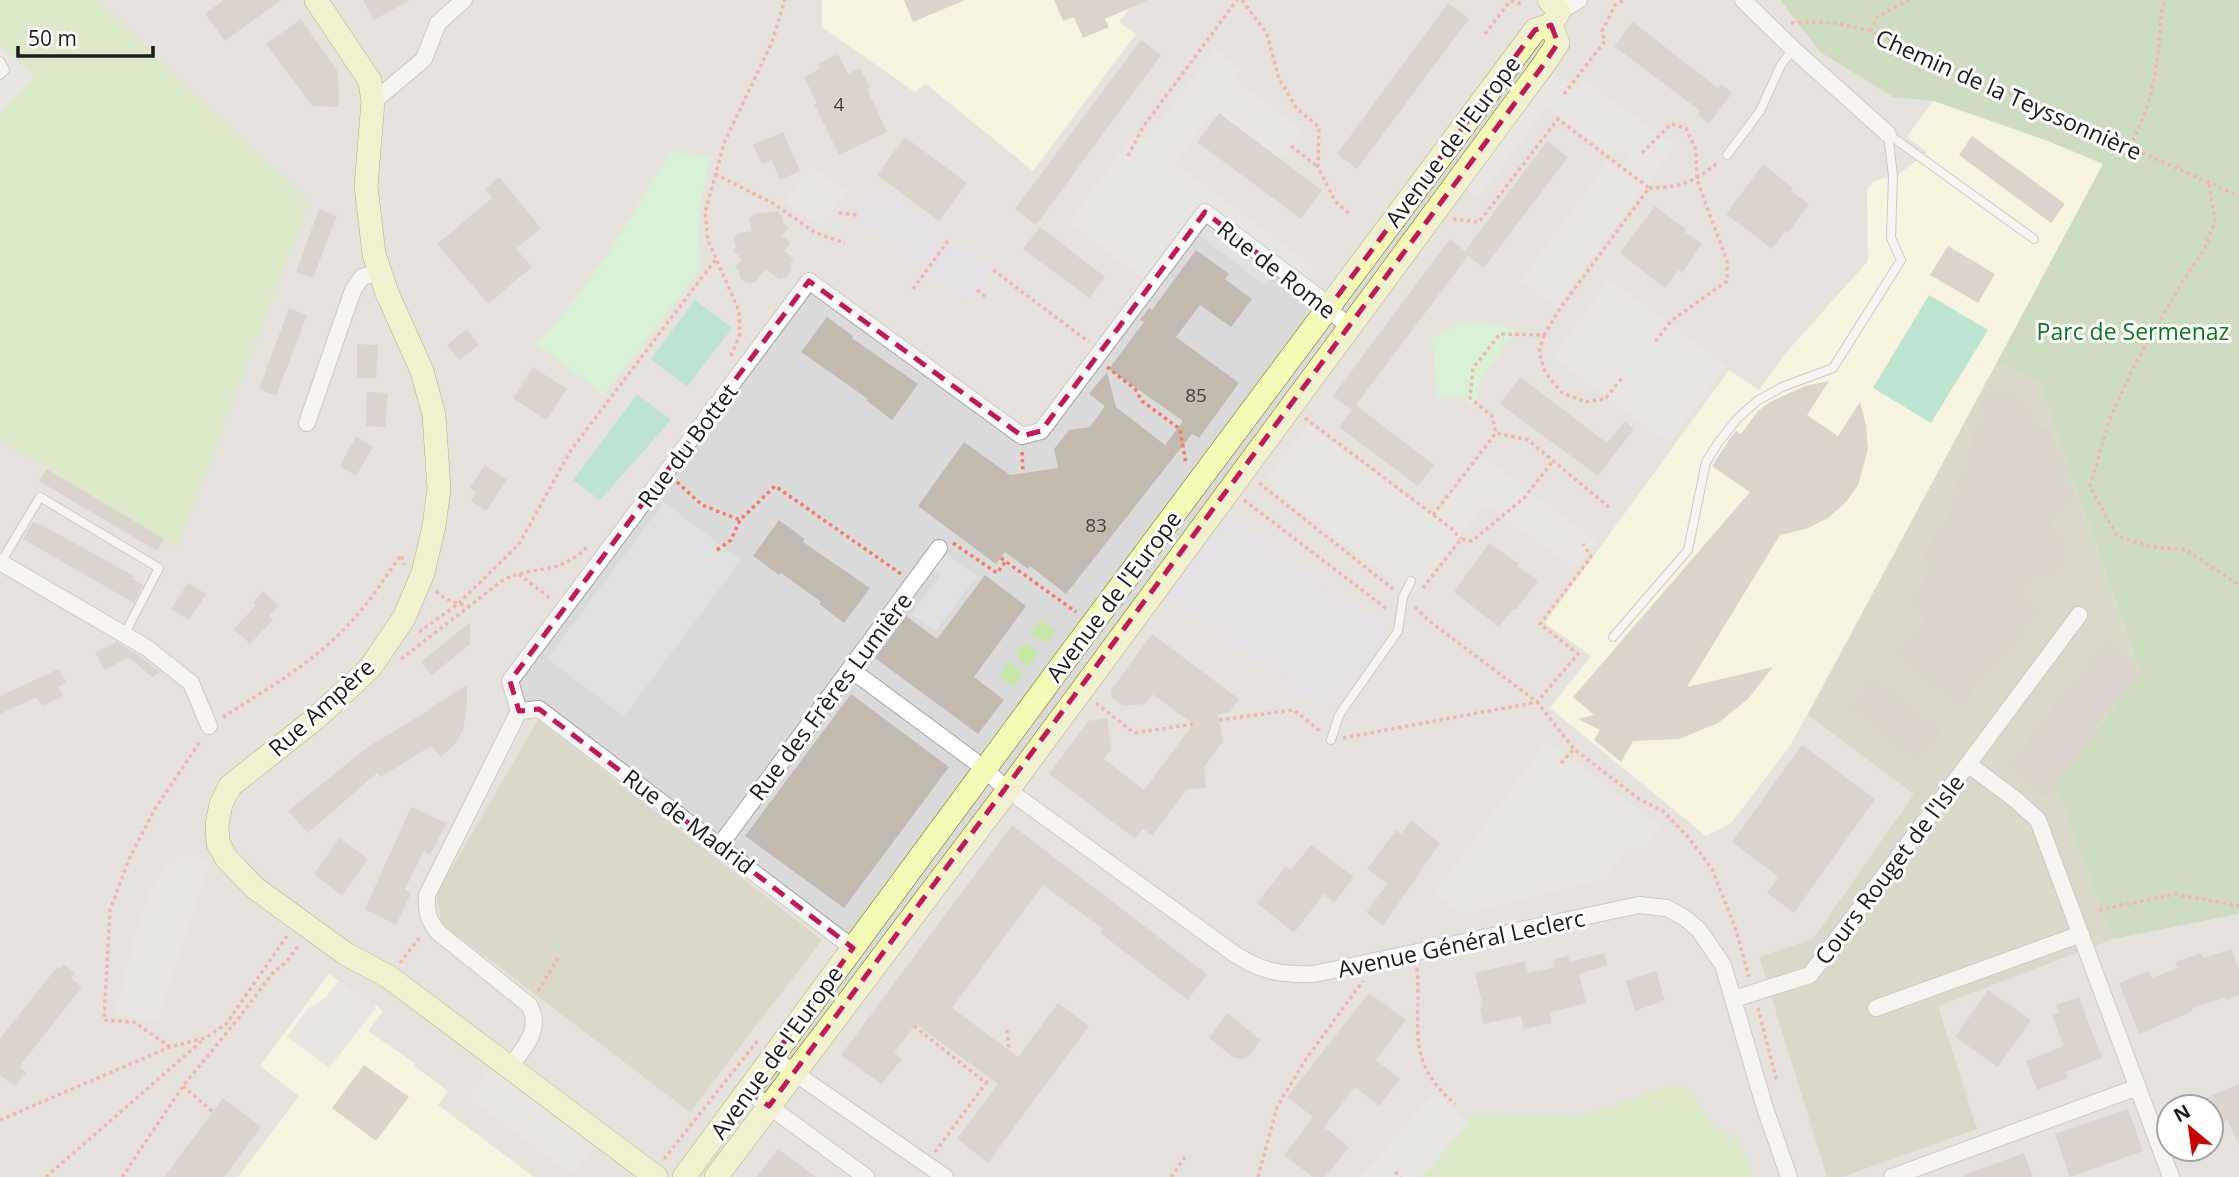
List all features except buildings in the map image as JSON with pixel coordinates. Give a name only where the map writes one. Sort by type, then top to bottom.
[{"type":"street","name":"Rue Ampère","points":[[316,0],[366,73],[372,90],[366,186],[374,254],[387,293],[422,371],[434,415],[439,489],[434,526],[420,581],[404,618],[370,668],[315,719],[230,786],[220,804],[218,843],[227,859],[255,888],[346,954],[389,977],[656,1177]]},
{"type":"street","points":[[373,102],[424,60],[438,23],[464,0]]},
{"type":"street","name":"Avenue de l'Europe","points":[[684,1177],[1535,30],[1553,12],[1579,0]]},
{"type":"street","points":[[1743,0],[1888,134]]},
{"type":"street","name":"Avenue de l'Europe","points":[[716,1177],[1007,790],[1544,64],[1558,43],[1553,12]]},
{"type":"street","name":"Rue de Rome","points":[[1101,351],[1205,212],[1317,296],[1349,326]]},
{"type":"street","points":[[307,423],[353,290],[362,277],[380,272]]},
{"type":"street","name":"Rue du Bottet","points":[[519,711],[510,681],[809,281],[1022,436]]},
{"type":"street","points":[[1022,436],[1041,431],[1101,351]]},
{"type":"street","name":"Rue des Frères Lumière","points":[[720,845],[943,543]]},
{"type":"street","points":[[1,562],[147,648],[191,683],[209,726]]},
{"type":"street","points":[[1968,764],[2079,615]]},
{"type":"street","name":"Avenue Général Leclerc","points":[[850,669],[1007,790],[1251,965],[1272,972],[1314,974],[1639,905],[1667,908],[1699,930],[1723,965],[1763,1105],[1788,1177]]},
{"type":"street","name":"Rue de Madrid","points":[[519,711],[540,709],[853,948]]},
{"type":"street","points":[[509,1068],[534,1030],[535,1015],[529,1004],[439,933],[430,923],[426,909],[427,895],[519,711]]},
{"type":"street","name":"Cours Rouget de l'Isle","points":[[1734,999],[1810,975],[1968,764],[2038,820],[2171,1177]]},
{"type":"street","points":[[1876,1008],[2081,934]]},
{"type":"street","points":[[773,1058],[945,1177]]},
{"type":"street","points":[[1892,1177],[2138,1087]]},
{"type":"street","points":[[748,1091],[866,1177]]},
{"type":"lane","points":[[1727,155],[1760,111],[1781,65],[1793,49]]},
{"type":"lane","points":[[0,61],[5,70],[0,75]]},
{"type":"lane","points":[[1888,134],[2034,239]]},
{"type":"lane","points":[[1613,638],[1688,550],[1706,462],[1718,443],[1737,419],[1757,401],[1782,387],[1833,368],[1901,260],[1891,237],[1893,176],[1888,134]]},
{"type":"lane","points":[[1,562],[40,497],[159,568],[124,635]]},
{"type":"lane","points":[[1331,740],[1339,715],[1398,631],[1403,597],[1411,581]]},
{"type":"path","points":[[728,361],[740,334],[739,311],[708,240],[705,213],[724,143],[772,41],[785,0]]},
{"type":"path","points":[[1128,156],[1143,127],[1239,0],[1267,34],[1279,79],[1297,109],[1319,127],[1318,167]]},
{"type":"path","points":[[1564,94],[1605,41],[1602,31],[1615,5],[1624,0]]},
{"type":"path","points":[[1870,31],[1877,17],[1909,0]]},
{"type":"path","points":[[2129,147],[2140,128],[2156,76],[2165,0]]},
{"type":"path","points":[[1486,34],[1510,1],[1524,4]]},
{"type":"path","name":"Chemin de la Teyssonnière","points":[[1774,30],[1788,24],[1824,21],[1845,23],[1870,31],[2239,196]]},
{"type":"path","points":[[1448,218],[1479,222],[1558,119],[1649,188],[1664,188],[1697,180],[1727,155]]},
{"type":"path","points":[[1642,153],[1671,124],[1686,128],[1696,149],[1697,180],[1727,261],[1727,281],[1671,321],[1655,342]]},
{"type":"path","points":[[1291,146],[1318,167],[1335,201],[1350,214]]},
{"type":"path","points":[[715,174],[774,204],[816,233],[845,243]]},
{"type":"path","points":[[2209,184],[2215,221],[2205,248],[2179,287],[2133,368],[2109,421],[2090,486],[2117,536],[2148,546],[2186,550],[2239,585]]},
{"type":"path","points":[[1622,378],[1605,400],[1585,402],[1561,392],[1545,372],[1539,352],[1544,335],[1561,307],[1649,188]]},
{"type":"path","points":[[839,213],[857,215]]},
{"type":"path","points":[[913,289],[950,238]]},
{"type":"path","points":[[413,637],[458,604],[519,544],[570,450],[716,259]]},
{"type":"path","points":[[993,270],[1101,351],[1105,366],[1135,389],[1142,401],[1180,429],[1187,470]]},
{"type":"path","points":[[977,290],[986,297]]},
{"type":"path","points":[[1496,433],[1492,416],[1470,398],[1473,368],[1500,334],[1544,335]]},
{"type":"path","points":[[1298,413],[1461,539],[1472,541],[1524,498],[1553,461]]},
{"type":"path","points":[[1496,433],[1528,440],[1610,508]]},
{"type":"path","points":[[1433,515],[1496,433]]},
{"type":"path","points":[[1022,436],[1023,473]]},
{"type":"path","points":[[667,472],[702,505],[740,520]]},
{"type":"path","points":[[1257,482],[1411,603],[1428,620],[1537,702],[1574,750],[1639,799],[1663,811]]},
{"type":"path","points":[[717,550],[731,540],[740,520],[775,486],[904,576]]},
{"type":"path","points":[[1234,494],[1400,618]]},
{"type":"path","points":[[1411,603],[1461,539]]},
{"type":"path","points":[[943,543],[997,573],[1006,561]]},
{"type":"path","points":[[1219,720],[1294,710],[1331,740],[1537,702],[1578,654],[1540,624],[1591,557],[1583,544]]},
{"type":"path","points":[[398,661],[503,580],[517,572],[554,569],[589,546]]},
{"type":"path","points":[[170,1047],[134,1022],[104,1020],[110,910],[130,859],[155,809],[209,726],[296,671],[324,649],[351,622],[401,555],[406,569],[420,581],[432,587],[443,598],[468,606]]},
{"type":"path","points":[[1001,558],[1081,615]]},
{"type":"path","points":[[517,572],[564,610]]},
{"type":"path","points":[[1095,702],[1134,733],[1193,724]]},
{"type":"path","points":[[1561,763],[1574,750]]},
{"type":"path","points":[[2099,910],[2175,894],[2239,906]]},
{"type":"path","points":[[389,977],[430,923]]},
{"type":"path","points":[[46,1177],[205,1038],[226,1024],[306,925]]},
{"type":"path","points":[[122,1177],[183,1086],[272,974],[286,962],[306,925]]},
{"type":"path","points":[[1415,953],[1418,971],[1417,1025],[1421,1058],[1433,1083],[1455,1104]]},
{"type":"path","points":[[529,1004],[558,958]]},
{"type":"path","points":[[1258,1177],[1277,1107],[1306,1059],[1378,961]]},
{"type":"path","points":[[914,1026],[986,1083]]},
{"type":"path","points":[[1007,1030],[1009,1050]]},
{"type":"path","points":[[0,1120],[170,1047],[205,1038]]},
{"type":"path","points":[[926,1164],[989,1078]]},
{"type":"path","points":[[183,1086],[213,1112]]},
{"type":"path","points":[[1171,1177],[1185,1157]]},
{"type":"path","points":[[1395,1172],[1401,1177]]},
{"type":"highlighted area","points":[[1551,25],[1558,43],[1544,64],[769,1106],[748,1091],[853,948],[539,709],[519,711],[510,681],[809,281],[1022,436],[1041,431],[1205,212],[1328,309],[1535,30]]},
{"type":"shaded area","points":[[0,0],[1780,0],[1820,52],[1893,97],[1933,101],[2048,141],[2113,939],[2239,914],[2239,1177],[0,1177]]},
{"type":"shaded area","points":[[822,0],[1136,0],[1119,22],[1136,34],[1033,171],[926,84],[915,92],[822,27]]},
{"type":"shaded area","points":[[0,46],[34,76],[0,113]]},
{"type":"shaded area","points":[[1215,50],[1241,70],[1234,79],[1303,131],[1279,163],[1212,113],[1174,163],[1314,268],[1307,278],[1285,262],[1266,286],[1184,224],[1143,278],[1069,222],[1136,133],[1146,141]]},
{"type":"shaded area","points":[[1554,72],[1576,88],[1583,79],[1675,147],[1556,306],[1521,280],[1608,162],[1619,170],[1630,156],[1620,149],[1614,157],[1546,107],[1479,197],[1467,188]]},
{"type":"shaded area","points":[[1933,101],[2048,141],[2104,164],[1790,746],[1731,823],[1706,836],[1550,708],[1591,656],[1545,623],[1729,370],[1759,390],[1785,354],[1868,261],[1867,190],[1874,181],[1899,174],[1927,152],[1907,137]]},
{"type":"shaded area","points":[[811,166],[846,191],[820,227],[786,202]]},
{"type":"shaded area","points":[[879,185],[993,270],[968,302],[855,218]]},
{"type":"shaded area","points":[[1609,280],[1726,366],[1669,443],[1553,357]]},
{"type":"shaded area","points":[[1997,362],[2040,381],[2141,674],[2054,781],[2113,939],[1938,1006],[1977,1129],[1842,1177],[1827,1177],[1759,957],[1813,939],[1914,794],[1808,715]]},
{"type":"shaded area","points":[[1308,424],[1428,513],[1439,511],[1481,456],[1597,542],[1576,569],[1485,504],[1413,596],[1275,490],[1269,477]]},
{"type":"shaded area","points":[[664,502],[741,560],[624,716],[547,659]]},
{"type":"shaded area","points":[[1223,509],[1391,632],[1329,714],[1161,591]]},
{"type":"shaded area","points":[[939,548],[977,576],[936,631],[911,614],[940,576],[926,566]]},
{"type":"shaded area","points":[[538,720],[822,940],[690,1112],[441,923],[436,895]]},
{"type":"shaded area","points":[[1547,741],[1660,827],[1641,852],[1630,844],[1606,878],[1462,914],[1434,894]]},
{"type":"shaded area","points":[[181,854],[210,861],[157,1022],[115,1014],[135,935],[152,888],[166,868]]},
{"type":"shaded area","points":[[329,974],[373,1007],[376,1005],[383,1011],[368,1031],[416,1064],[414,1066],[448,1091],[438,1105],[534,1177],[238,1177],[299,1096],[260,1066]]},
{"type":"shaded area","points":[[338,981],[376,1008],[329,1068],[287,1037],[307,1009],[326,997]]},
{"type":"shaded area","points":[[493,1065],[597,1140],[572,1175],[469,1097]]},
{"type":"shaded area","points":[[1435,1093],[1469,1123],[1421,1177],[1360,1177]]},
{"type":"green space","points":[[0,0],[97,0],[309,202],[177,548],[0,439],[0,113],[34,76],[0,46]]},
{"type":"green space","name":"Parc de Sermenaz","points":[[1780,0],[2239,0],[2239,914],[2113,939],[2054,781],[2141,674],[2040,381],[1997,362],[2103,164],[2048,141],[1934,101],[1893,97],[1820,52]]},
{"type":"green space","points":[[671,151],[710,158],[698,225],[700,270],[604,395],[536,343],[593,275]]},
{"type":"green space","points":[[1929,295],[1988,330],[1931,423],[1873,388]]},
{"type":"green space","points":[[695,300],[732,328],[687,387],[651,359]]},
{"type":"green space","points":[[1465,321],[1516,329],[1479,382],[1476,400],[1471,406],[1464,397],[1438,397],[1432,337]]},
{"type":"green space","points":[[637,394],[671,420],[600,500],[573,480]]},
{"type":"green space","points":[[1040,620],[1056,630],[1047,643],[1031,634]]},
{"type":"green space","points":[[1024,643],[1039,652],[1028,668],[1016,654]]},
{"type":"green space","points":[[1010,661],[1023,674],[1013,687],[999,676]]},
{"type":"green space","points":[[1671,1085],[1690,1090],[1718,1131],[1738,1137],[1753,1177],[1421,1177],[1469,1123],[1464,1119],[1478,1113],[1581,1117]]}]
